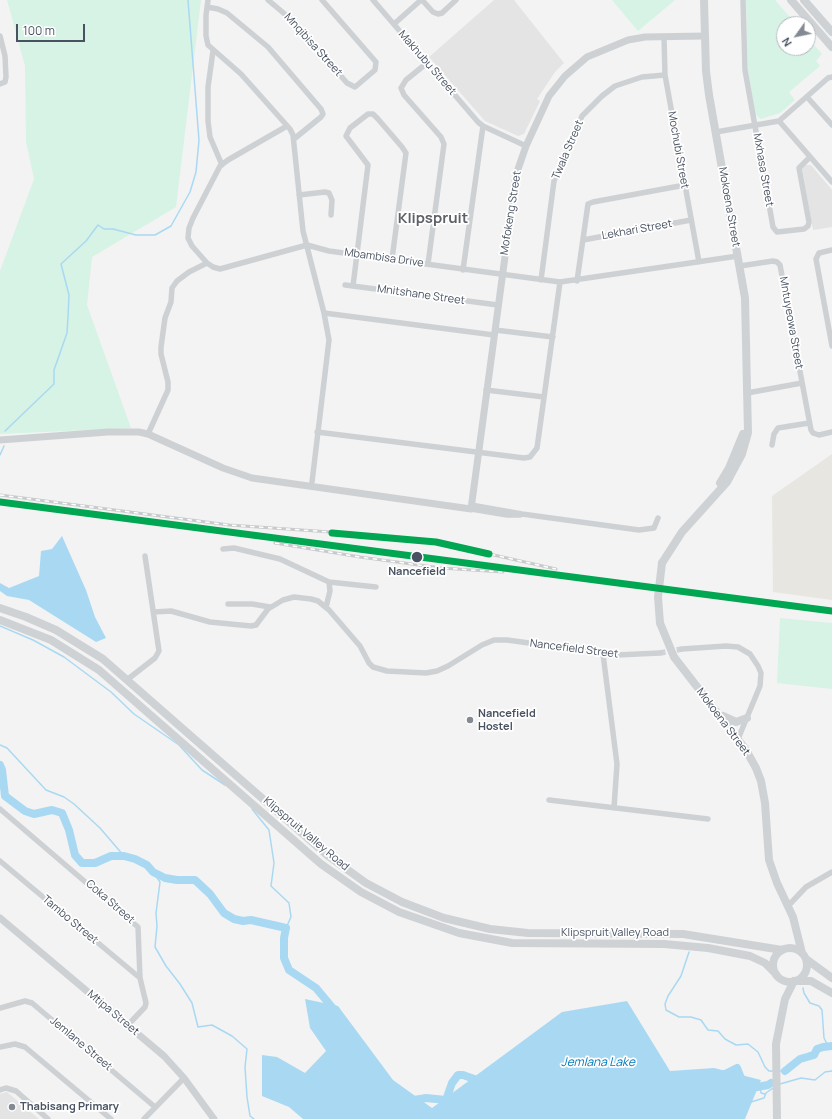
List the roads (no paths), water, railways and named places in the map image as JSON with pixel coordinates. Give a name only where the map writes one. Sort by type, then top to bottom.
[{"type":"main road","name":"Mokoena Street","points":[[704,0],[706,71],[740,266],[744,298],[748,414],[741,440],[724,478],[712,495],[680,527],[662,562],[658,597],[660,623],[674,657],[751,757],[761,780],[765,803],[769,860],[776,883],[789,905],[804,956]]},
{"type":"main road","points":[[791,0],[832,47]]},
{"type":"main road","points":[[804,0],[832,32]]},
{"type":"main road","name":"Klipspruit Valley Road","points":[[0,608],[38,622],[76,642],[103,659],[327,854],[366,883],[418,909],[460,922],[508,931],[551,933],[676,933],[784,949]]},
{"type":"main road","name":"Klipspruit Valley Road","points":[[0,620],[51,640],[99,670],[321,864],[361,892],[399,912],[427,924],[459,934],[512,943],[664,944],[708,948],[750,956],[765,963],[777,975]]},
{"type":"main road","points":[[716,711],[734,722],[747,718]]},
{"type":"main road","points":[[785,999],[774,960],[791,944],[797,931]]},
{"type":"main road","points":[[784,949],[795,949],[832,978]]},
{"type":"main road","points":[[777,1119],[776,1044],[785,999],[794,981],[805,973],[807,968],[804,956]]},
{"type":"main road","points":[[777,975],[784,981],[810,981],[832,993]]},
{"type":"street","points":[[208,0],[206,7],[206,36],[208,45],[241,74],[287,126],[294,139],[303,231],[324,314],[329,344],[312,482]]},
{"type":"street","name":"Mnqibisa Street","points":[[268,0],[293,21],[347,83],[352,87],[358,85],[374,70],[376,62],[322,0]]},
{"type":"street","name":"Makhubu Street","points":[[373,0],[483,126],[526,146]]},
{"type":"street","points":[[394,24],[422,0],[433,12],[438,14],[442,13],[456,0]]},
{"type":"street","name":"Mxhasa Street","points":[[743,0],[744,64],[773,227],[777,232],[804,229],[808,226],[809,222],[799,168],[810,157]]},
{"type":"street","points":[[206,7],[218,9],[227,13],[268,47],[321,109],[323,114],[321,117],[294,139]]},
{"type":"street","points":[[0,36],[5,56],[6,77],[5,82],[0,84]]},
{"type":"street","name":"Mofokeng Street","points":[[471,507],[516,175],[526,146],[550,92],[583,60],[593,54],[632,39],[704,36]]},
{"type":"street","name":"Mochubi Street","points":[[664,37],[665,76],[699,262]]},
{"type":"street","points":[[214,51],[208,87],[208,121],[210,137],[222,165]]},
{"type":"street","points":[[427,63],[406,80],[401,88],[404,95],[441,137],[444,144],[428,264]]},
{"type":"street","name":"Twala Street","points":[[541,280],[554,182],[582,116],[602,96],[615,86],[642,77],[665,76]]},
{"type":"street","points":[[716,132],[779,121],[832,77]]},
{"type":"street","points":[[807,97],[832,125]]},
{"type":"street","points":[[353,286],[368,165],[346,136],[350,128],[368,114],[373,114],[378,119],[406,153],[392,260]]},
{"type":"street","points":[[779,121],[832,182]]},
{"type":"street","points":[[287,126],[222,165],[215,173],[188,228],[190,244],[207,263],[217,269],[227,268],[307,244]]},
{"type":"street","points":[[463,270],[483,126]]},
{"type":"street","points":[[577,281],[586,208],[590,203],[685,185]]},
{"type":"street","points":[[299,195],[325,192],[329,193],[332,200],[331,215]]},
{"type":"street","name":"Lekhari Street","points":[[583,240],[692,220]]},
{"type":"street","name":"Mbambisa Drive","points":[[307,244],[322,250],[560,282],[577,281],[738,256]]},
{"type":"street","points":[[832,250],[819,253],[816,258],[832,346]]},
{"type":"street","name":"Mntuyeowa Street","points":[[740,266],[775,261],[780,265],[809,423]]},
{"type":"street","points":[[148,434],[168,390],[161,347],[165,318],[171,302],[172,288],[177,281],[189,272],[207,263]]},
{"type":"street","points":[[317,432],[524,458],[532,455],[537,448],[560,282]]},
{"type":"street","name":"Mnitshane Street","points":[[345,285],[498,305]]},
{"type":"street","points":[[324,314],[494,332],[553,336]]},
{"type":"street","points":[[747,393],[802,383]]},
{"type":"street","points":[[486,390],[544,397]]},
{"type":"street","points":[[772,445],[774,434],[778,428],[809,423],[811,430],[816,434],[832,432]]},
{"type":"street","points":[[0,440],[130,431],[148,434],[218,465],[252,478],[471,507]]},
{"type":"street","points":[[218,465],[245,472],[471,507],[507,515],[522,514],[639,530],[650,530],[654,528],[658,518]]},
{"type":"street","points":[[223,549],[226,547],[234,548],[280,559],[330,582],[376,587]]},
{"type":"street","points":[[128,680],[158,653],[154,612],[145,556]]},
{"type":"street","points":[[154,612],[171,611],[210,622],[251,626],[256,625],[270,607],[283,600],[294,598],[318,601],[326,607],[330,592],[330,582]]},
{"type":"street","points":[[228,604],[252,604],[270,607]]},
{"type":"street","name":"Nancefield Street","points":[[326,607],[360,646],[369,663],[387,671],[426,673],[437,671],[489,642],[507,640],[603,654],[630,655],[660,653]]},
{"type":"street","points":[[682,649],[731,646],[744,650],[750,654],[758,666],[761,679],[756,697],[738,739]]},
{"type":"street","points":[[603,654],[617,764],[614,808]]},
{"type":"street","points":[[549,800],[708,819]]},
{"type":"street","name":"Coka Street","points":[[0,809],[136,924],[139,931],[140,978],[146,1005],[128,1025]]},
{"type":"street","name":"Tambo Street","points":[[0,861],[140,978]]},
{"type":"street","points":[[789,905],[806,887],[832,872]]},
{"type":"street","name":"Mtipa Street","points":[[0,918],[164,1056],[184,1078],[214,1119]]},
{"type":"street","name":"Jemlane Street","points":[[0,1008],[25,1001],[32,1003],[155,1107]]},
{"type":"street","points":[[0,1047],[15,1044],[25,1047],[111,1119]]},
{"type":"street","points":[[144,1119],[184,1078]]},
{"type":"street","points":[[0,1090],[6,1088],[16,1092],[48,1119]]},
{"type":"water","points":[[62,536],[86,590],[95,617],[106,638],[96,642],[29,600],[7,596],[0,591],[0,583],[9,588],[39,576],[41,551],[52,549]]},
{"type":"water","name":"Jemlana Lake","points":[[305,999],[338,1006],[393,1080],[432,1108],[562,1012],[627,1001],[670,1071],[714,1068],[761,1080],[745,1119],[303,1119],[289,1107],[262,1096],[262,1055],[277,1057],[305,1073],[326,1051],[310,1028]]},
{"type":"waterway","points":[[5,431],[54,384],[54,370],[67,333],[68,317],[69,295],[61,264],[86,241],[98,225],[104,229],[113,229],[136,235],[155,235],[171,226],[190,192],[196,172],[199,140],[188,0]]},
{"type":"waterway","points":[[0,455],[4,446]]},
{"type":"waterway","points":[[0,626],[33,640],[64,657],[111,692],[134,714],[179,745],[202,770],[225,785]]},
{"type":"waterway","points":[[0,745],[7,748],[46,790],[64,797],[74,804],[100,828],[124,856]]},
{"type":"waterway","points":[[0,765],[5,796],[25,811],[34,814],[52,810],[62,813],[69,830],[75,855],[82,863],[95,863],[111,856],[124,856],[135,859],[147,865],[153,872],[165,878],[195,880],[210,894],[224,913],[234,919],[243,921],[251,920],[286,928],[284,938],[284,958],[289,970],[316,988],[336,1012]]},
{"type":"waterway","points":[[252,809],[269,830],[274,863],[271,886],[289,903],[291,917],[286,928]]},
{"type":"waterway","points":[[153,872],[160,882],[156,913],[157,926],[155,947],[166,966],[192,1003],[198,1027],[212,1025],[232,1036],[247,1049],[245,1067],[247,1097],[250,1116],[254,1119]]},
{"type":"waterway","points":[[689,952],[681,976],[668,996],[665,1004],[666,1010],[679,1017],[691,1017],[701,1020],[708,1030],[718,1031],[725,1039],[736,1045],[748,1044],[758,1052],[765,1067],[769,1071],[773,1071]]},
{"type":"waterway","points":[[803,988],[804,993],[810,1003],[819,1006],[822,1010],[824,1038],[828,1046]]},
{"type":"waterway","points":[[785,1071],[800,1059],[814,1055],[817,1049],[832,1046]]},
{"type":"waterway","points":[[800,1059],[807,1054],[816,1051]]},
{"type":"waterway","points":[[719,1074],[725,1074],[737,1068],[743,1083],[747,1086],[752,1088],[771,1083]]},
{"type":"waterway","points":[[778,1071],[785,1071]]},
{"type":"waterway","points":[[780,1084],[801,1078],[815,1080],[825,1072],[832,1071]]},
{"type":"waterway","points":[[408,1101],[426,1098],[446,1100],[452,1083],[458,1075],[463,1075],[477,1080],[482,1079]]},
{"type":"waterway","points":[[760,1087],[761,1093],[765,1094]]},
{"type":"waterway","points":[[751,1102],[764,1098],[766,1093],[773,1088]]},
{"type":"tunnel","points":[[660,653],[682,649]]},
{"type":"railway","points":[[0,495],[229,525],[374,535],[436,542],[556,569]]},
{"type":"railway","points":[[0,502],[832,611]]},
{"type":"railway","points":[[275,543],[441,568],[503,572]]},
{"type":"place","name":"Nancefield","points":[[417,557]]},
{"type":"place","name":"Nancefield Hostel","points":[[470,720]]},
{"type":"place","name":"Thabisang Primary","points":[[12,1107]]},
{"type":"district","name":"Klipspruit","points":[[433,219]]}]
